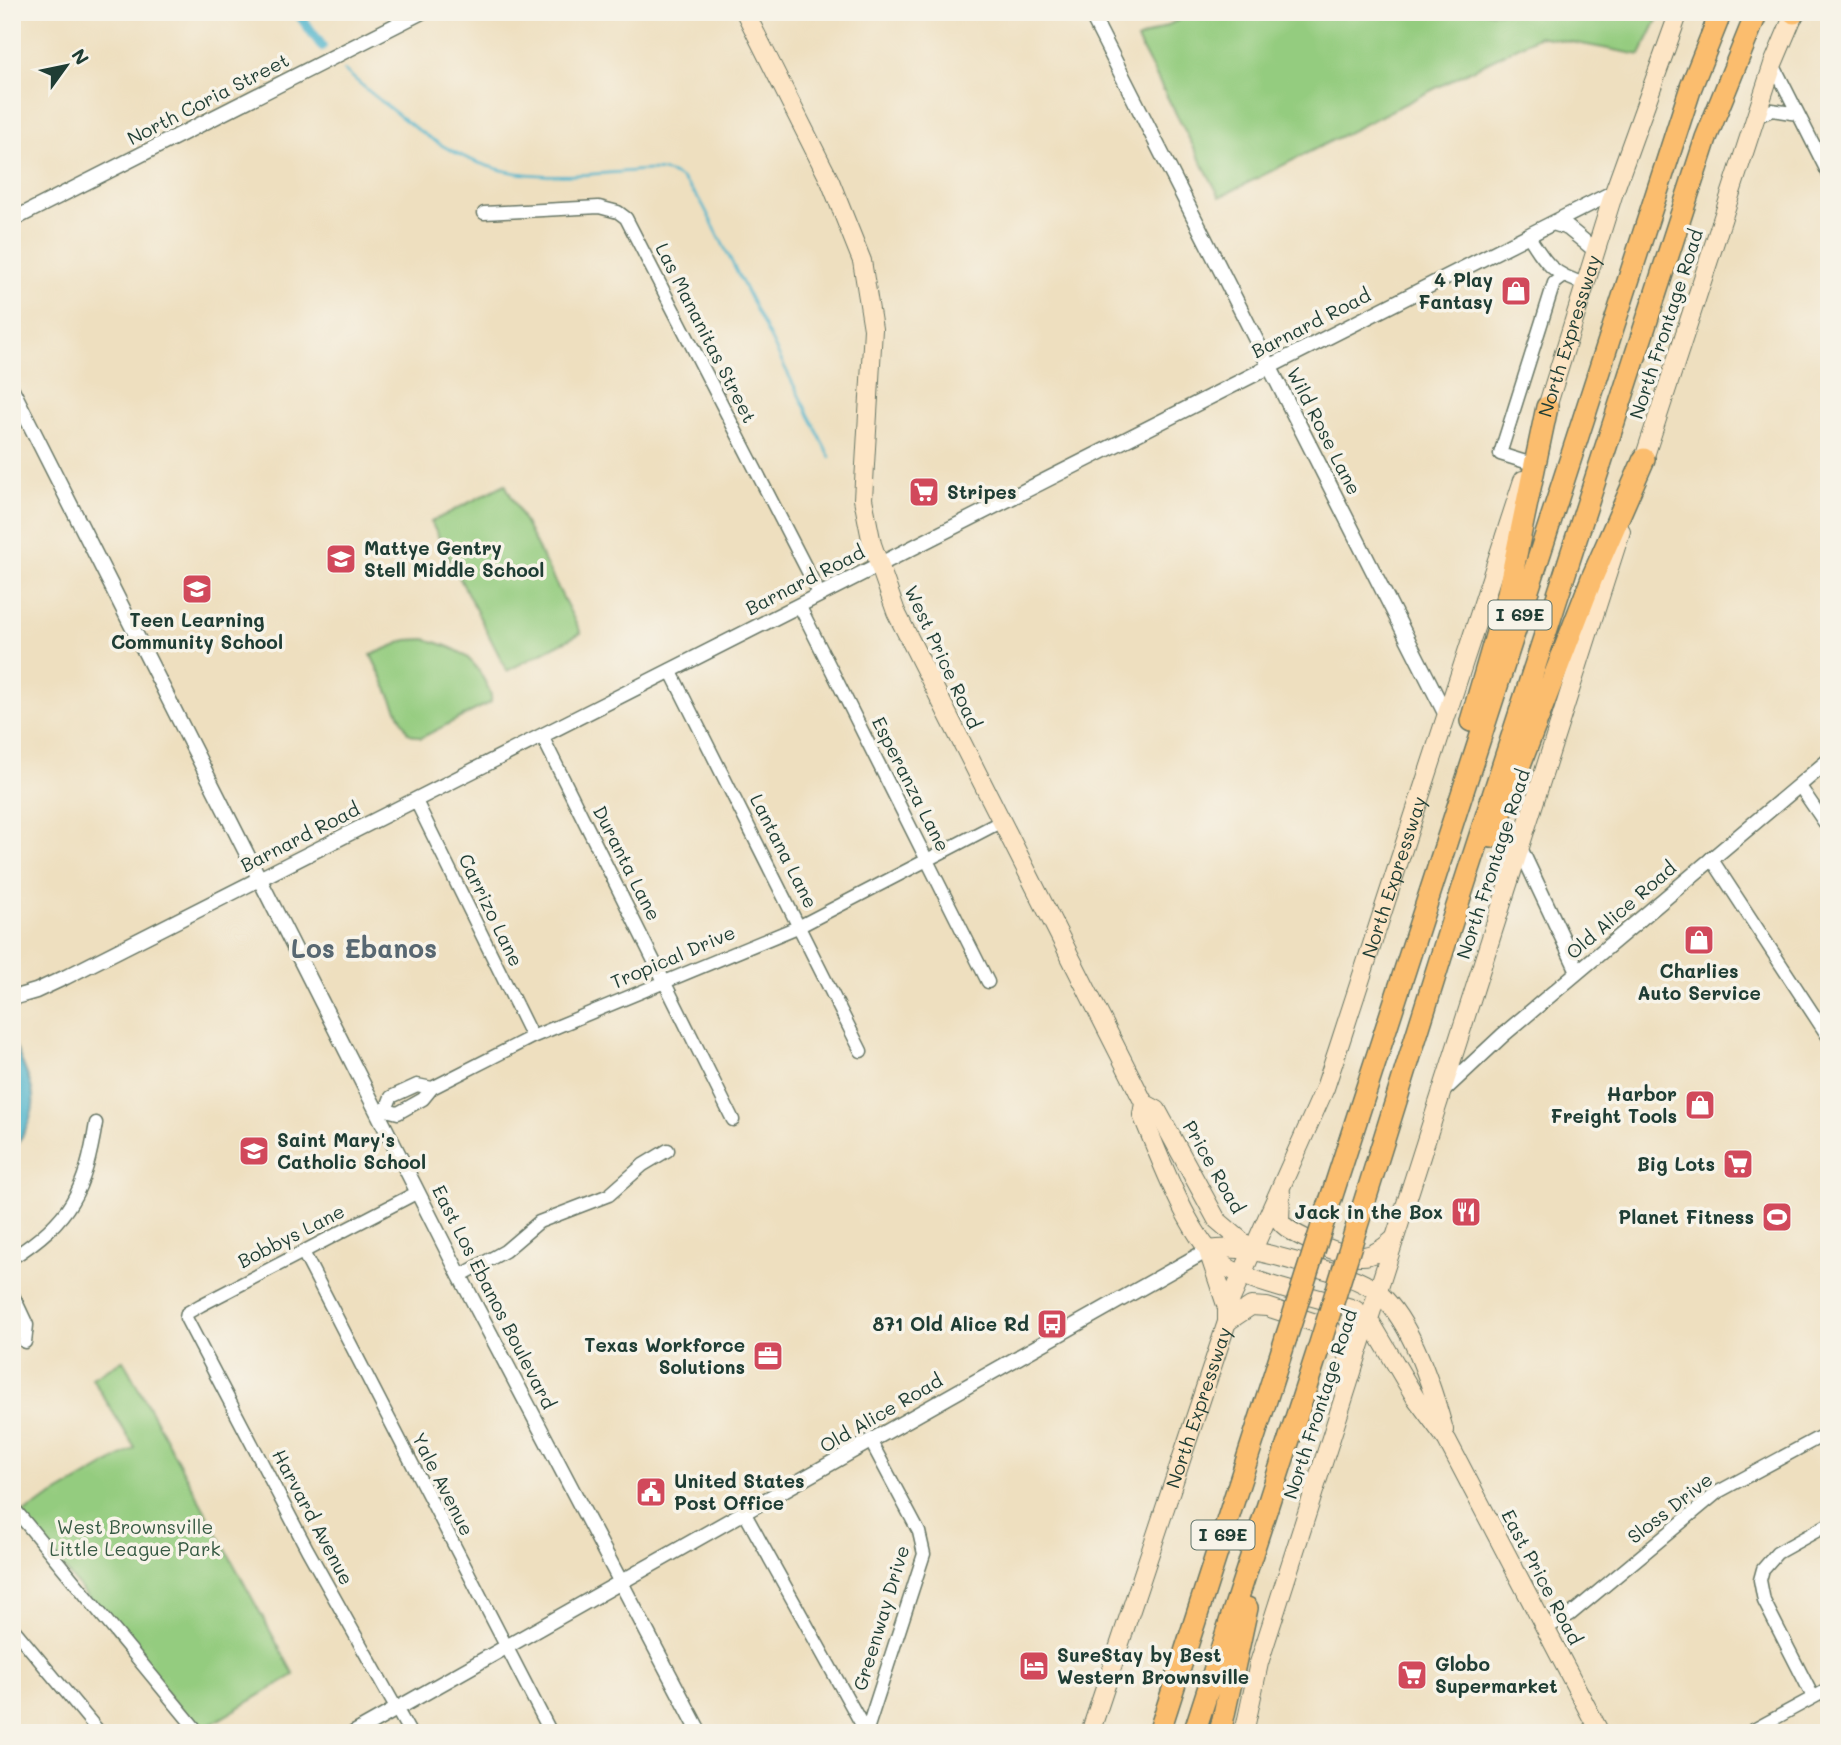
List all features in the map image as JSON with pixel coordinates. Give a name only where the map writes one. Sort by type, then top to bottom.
[{"type":"highway","name":"North Expressway","points":[[1159,1733],[1687,100],[1721,12]]},
{"type":"highway","name":"I 69E","points":[[1194,1733],[1450,928],[1706,138],[1757,12]]},
{"type":"highway","points":[[1425,907],[1439,829],[1507,598],[1547,407]]},
{"type":"highway","points":[[1450,928],[1501,818],[1592,578],[1644,459]]},
{"type":"highway","points":[[1220,1733],[1274,1483]]},
{"type":"main road","name":"West Price Road","points":[[745,12],[830,181],[862,261],[873,329],[863,499],[878,564],[896,611],[1000,822],[1144,1103],[1142,1115],[1194,1231],[1208,1251],[1224,1265],[1241,1273]]},
{"type":"main road","name":"North Expressway","points":[[1090,1733],[1241,1273],[1325,1088],[1615,192],[1679,12]]},
{"type":"main road","name":"North Frontage Road","points":[[1244,1733],[1259,1663],[1394,1239],[1773,64],[1795,13]]},
{"type":"main road","name":"Price Road","points":[[1144,1103],[1157,1110],[1217,1220],[1251,1249]]},
{"type":"main road","points":[[1283,1179],[1279,1213],[1280,1221],[1289,1231],[1360,1256],[1380,1251],[1394,1239]]},
{"type":"main road","points":[[1349,1385],[1347,1353],[1331,1328],[1267,1307],[1251,1306],[1227,1315],[1208,1251],[1251,1249],[1356,1280],[1378,1292]]},
{"type":"main road","points":[[1389,1259],[1391,1289],[1413,1344]]},
{"type":"main road","points":[[1241,1273],[1354,1309],[1369,1319]]},
{"type":"main road","name":"East Price Road","points":[[1378,1292],[1413,1344],[1431,1384],[1447,1440]]},
{"type":"main road","name":"East Price Road","points":[[1369,1319],[1415,1397],[1447,1440],[1600,1733]]},
{"type":"street","name":"North Coria Street","points":[[12,220],[422,12]]},
{"type":"street","name":"Wild Rose Lane","points":[[1090,12],[1447,717]]},
{"type":"street","points":[[1773,64],[1829,175]]},
{"type":"street","points":[[1756,117],[1772,110],[1798,114]]},
{"type":"street","name":"Barnard Road","points":[[12,998],[36,991],[66,977],[1615,192]]},
{"type":"street","name":"Las Mananitas Street","points":[[484,213],[598,207],[618,212],[626,218],[820,594]]},
{"type":"street","points":[[1553,223],[1568,228],[1596,251]]},
{"type":"street","points":[[1528,235],[1545,262],[1562,277],[1586,284]]},
{"type":"street","points":[[1529,463],[1500,454],[1554,283],[1562,277]]},
{"type":"street","name":"East Los Ebanos Boulevard","points":[[12,389],[259,879],[383,1112],[418,1192],[460,1276],[700,1733]]},
{"type":"street","name":"Esperanza Lane","points":[[799,605],[988,982]]},
{"type":"street","name":"Lantana Lane","points":[[670,670],[861,1051]]},
{"type":"street","name":"Duranta Lane","points":[[542,736],[733,1120]]},
{"type":"street","name":"Old Alice Road","points":[[1441,1093],[1503,1035],[1829,760]]},
{"type":"street","points":[[1800,785],[1829,829]]},
{"type":"street","name":"Carrizo Lane","points":[[416,801],[533,1037]]},
{"type":"street","name":"Tropical Drive","points":[[383,1112],[391,1097],[417,1085],[432,1088],[533,1037],[800,926],[1000,822]]},
{"type":"street","points":[[1520,848],[1578,971]]},
{"type":"street","points":[[1711,858],[1829,1038]]},
{"type":"street","points":[[12,1258],[48,1233],[70,1210],[88,1171],[96,1123]]},
{"type":"street","points":[[460,1276],[505,1251],[538,1222],[609,1195],[643,1165],[668,1150]]},
{"type":"street","name":"Bobbys Lane","points":[[186,1318],[187,1313],[201,1305],[418,1192]]},
{"type":"street","name":"Old Alice Road","points":[[354,1733],[1208,1251]]},
{"type":"street","name":"Yale Avenue","points":[[303,1252],[551,1733]]},
{"type":"street","points":[[12,1293],[27,1325],[24,1342]]},
{"type":"street","name":"Harvard Avenue","points":[[186,1318],[307,1549],[410,1733]]},
{"type":"street","name":"Sloss Drive","points":[[1545,1629],[1572,1614],[1718,1492],[1829,1432]]},
{"type":"street","name":"Greenway Drive","points":[[866,1732],[924,1554],[919,1532],[871,1442]]},
{"type":"street","points":[[12,1506],[198,1732]]},
{"type":"street","points":[[744,1512],[866,1732]]},
{"type":"street","points":[[1814,1697],[1764,1601],[1760,1580],[1763,1569],[1777,1553],[1829,1524]]},
{"type":"street","points":[[12,1627],[100,1733]]},
{"type":"street","points":[[1748,1733],[1828,1691]]},
{"type":"green space","points":[[1195,12],[1661,12],[1640,55],[1539,36],[1220,197],[1137,40]]},
{"type":"green space","points":[[505,484],[581,633],[507,671],[431,522]]},
{"type":"green space","points":[[425,639],[453,648],[467,657],[479,671],[489,691],[491,702],[421,738],[408,733],[371,655],[407,640]]},
{"type":"green space","name":"West Brownsville Little League Park","points":[[123,1360],[294,1675],[198,1732],[20,1515],[135,1448],[92,1378]]},
{"type":"water","points":[[12,1038],[30,1084],[33,1108],[23,1135],[12,1153]]},
{"type":"waterway","points":[[297,12],[322,46]]},
{"type":"waterway","points":[[344,70],[424,134],[468,159],[492,167],[517,173],[550,175],[652,170],[670,173],[682,180],[703,205],[830,457]]},
{"type":"place","name":"4 Play Fantasy","points":[[1516,291]]},
{"type":"place","name":"Stripes","points":[[924,492]]},
{"type":"place","name":"Mattye Gentry Stell Middle School","points":[[341,559]]},
{"type":"place","name":"Teen Learning Community School","points":[[197,589]]},
{"type":"place","name":"Charlies Auto Service","points":[[1699,940]]},
{"type":"place","name":"Harbor Freight Tools","points":[[1700,1105]]},
{"type":"place","name":"Saint Mary's Catholic School","points":[[254,1151]]},
{"type":"place","name":"Big Lots","points":[[1738,1164]]},
{"type":"place","name":"Jack in the Box","points":[[1466,1212]]},
{"type":"place","name":"Planet Fitness","points":[[1777,1217]]},
{"type":"place","name":"871 Old Alice Rd","points":[[1052,1324]]},
{"type":"place","name":"Texas Workforce Solutions","points":[[768,1356]]},
{"type":"place","name":"United States Post Office","points":[[651,1492]]},
{"type":"place","name":"SureStay by Best Western Brownsville","points":[[1034,1666]]},
{"type":"place","name":"Globo Supermarket","points":[[1412,1675]]},
{"type":"district","name":"Los Ebanos","points":[[364,949]]}]
